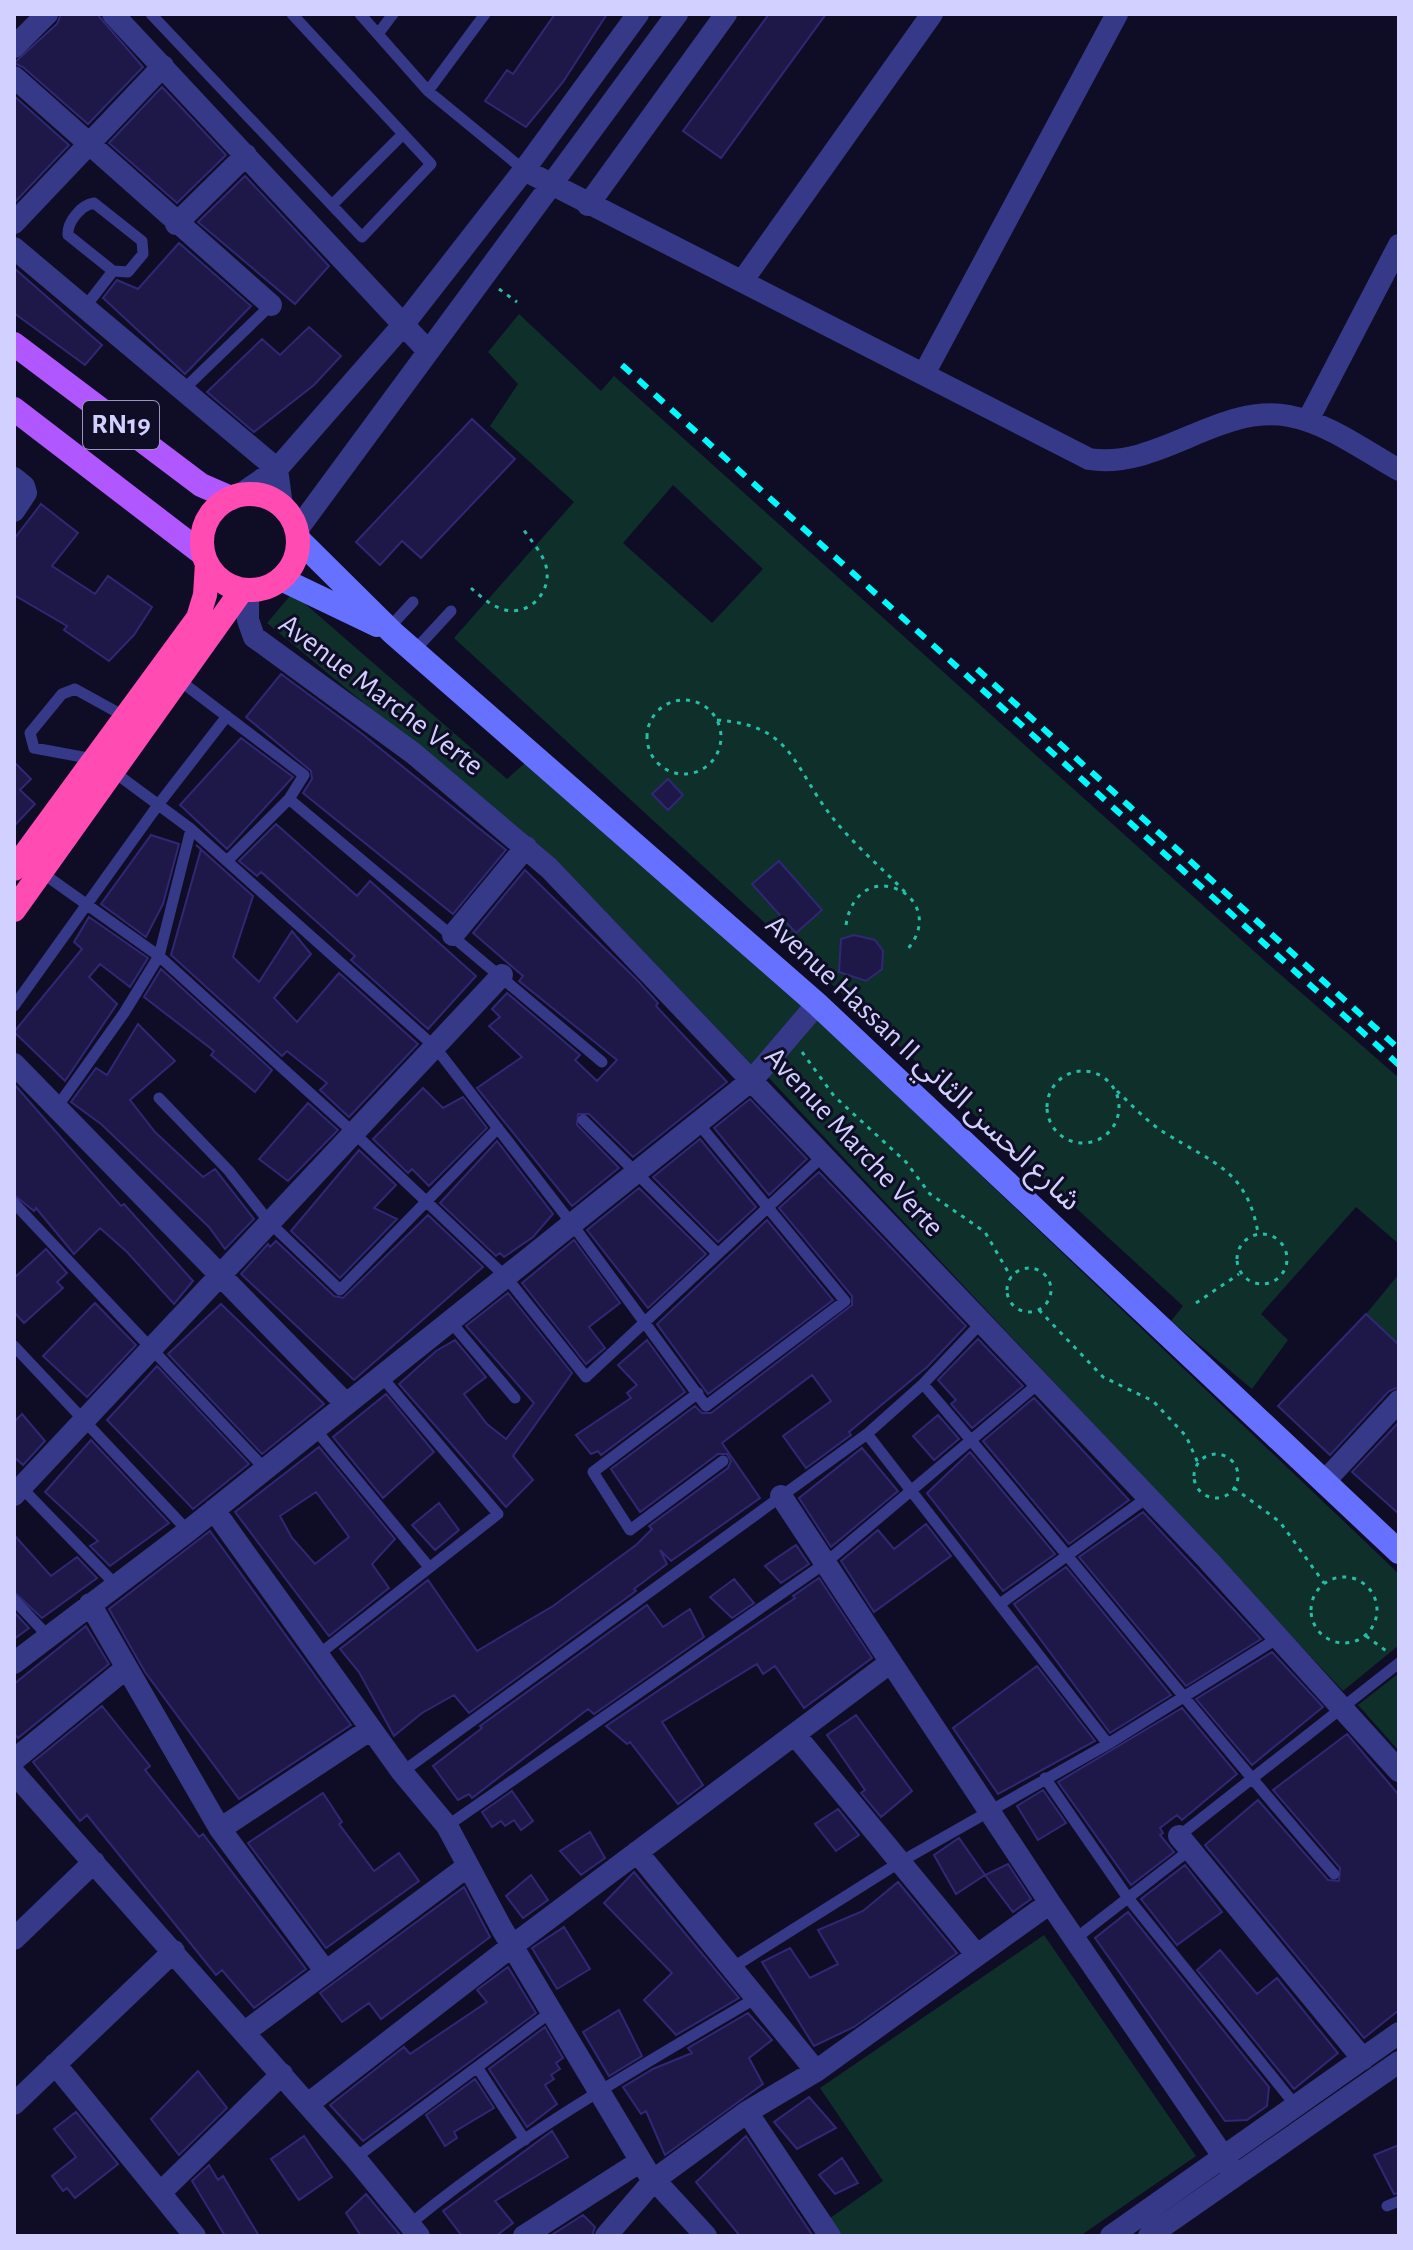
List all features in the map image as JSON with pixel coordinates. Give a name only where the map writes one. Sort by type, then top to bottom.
[{"type":"highway","name":"RN19","points":[[234,497],[266,496],[282,506]]},
{"type":"highway","points":[[14,869],[104,765],[134,724],[198,618],[205,595],[207,521],[234,497]]},
{"type":"highway","points":[[134,724],[179,680],[245,590],[271,586],[293,566],[298,535],[282,506]]},
{"type":"highway","name":"RN19","points":[[205,559],[221,581],[245,590]]},
{"type":"highway","points":[[14,910],[41,872],[104,765]]},
{"type":"main road","name":"RN19","points":[[14,344],[201,485],[234,497]]},
{"type":"main road","name":"RN19","points":[[14,409],[205,559]]},
{"type":"street","points":[[14,47],[47,14]]},
{"type":"street","points":[[113,14],[428,351]]},
{"type":"street","points":[[234,497],[277,469],[403,325],[524,170],[638,14]]},
{"type":"street","points":[[298,535],[428,351],[554,185],[677,14]]},
{"type":"street","points":[[588,205],[726,14]]},
{"type":"street","points":[[743,280],[932,14]]},
{"type":"street","points":[[925,372],[1117,14]]},
{"type":"street","points":[[14,223],[163,66]]},
{"type":"street","points":[[14,77],[176,224],[271,305]]},
{"type":"street","points":[[176,224],[246,155]]},
{"type":"street","points":[[524,170],[588,205],[925,372],[1089,459],[1111,462],[1142,455],[1240,419],[1287,415],[1308,420],[1399,470]]},
{"type":"street","points":[[1308,420],[1399,245]]},
{"type":"street","points":[[14,248],[277,469],[282,506]]},
{"type":"street","points":[[14,478],[24,486],[26,493],[14,511]]},
{"type":"street","name":"Avenue Hassan II شارع الحسن الثاني","points":[[298,535],[414,651],[817,1004],[1399,1552]]},
{"type":"street","name":"Avenue Hassan II شارع الحسن الثاني","points":[[281,579],[391,630]]},
{"type":"street","name":"Avenue Marche Verte","points":[[245,590],[248,620],[254,637],[413,753],[526,847],[824,1154],[1148,1497],[1399,1771]]},
{"type":"street","points":[[453,935],[526,847]]},
{"type":"street","points":[[17,1487],[86,1419],[502,975]]},
{"type":"street","points":[[14,1663],[188,1531],[753,1079],[817,1004]]},
{"type":"street","points":[[14,1064],[346,1404]]},
{"type":"street","points":[[1324,1482],[1399,1401]]},
{"type":"street","points":[[781,1496],[1050,1903],[1230,2166]]},
{"type":"street","points":[[214,1510],[402,1772],[447,1826],[512,1946],[641,2161],[654,2180],[706,2236]]},
{"type":"street","points":[[90,1604],[125,1669],[175,1734],[220,1829],[326,1972]]},
{"type":"street","points":[[308,2104],[512,1946],[891,1662]]},
{"type":"street","points":[[14,1760],[125,1669]]},
{"type":"street","points":[[220,1829],[371,1729]]},
{"type":"street","points":[[796,1736],[976,1954]]},
{"type":"street","points":[[14,1773],[282,2074],[415,2230]]},
{"type":"street","points":[[1185,1842],[1363,2059]]},
{"type":"street","points":[[637,1852],[816,2071]]},
{"type":"street","points":[[14,1939],[94,1862]]},
{"type":"street","points":[[245,2032],[468,1866]]},
{"type":"street","points":[[606,2236],[654,2180],[747,2112],[816,2071],[1050,1903]]},
{"type":"street","points":[[14,2104],[174,1951]]},
{"type":"street","points":[[1149,2236],[1296,2106],[1399,2033]]},
{"type":"street","points":[[1111,2236],[1399,2062]]},
{"type":"street","points":[[55,2064],[195,2236]]},
{"type":"street","points":[[160,2193],[282,2074]]},
{"type":"street","points":[[747,2112],[830,2236]]},
{"type":"street","points":[[524,2236],[641,2161]]},
{"type":"lane","points":[[151,14],[362,237],[431,164],[292,14]]},
{"type":"lane","points":[[360,14],[428,91],[524,170]]},
{"type":"lane","points":[[378,34],[393,14]]},
{"type":"lane","points":[[428,91],[485,14]]},
{"type":"lane","points":[[332,205],[403,134]]},
{"type":"lane","points":[[87,204],[98,205],[144,245],[143,254],[128,272],[113,271],[68,235],[68,226],[87,204]]},
{"type":"lane","points":[[85,307],[113,271]]},
{"type":"lane","points":[[182,391],[271,305]]},
{"type":"lane","points":[[391,630],[413,602]]},
{"type":"lane","points":[[414,651],[451,611]]},
{"type":"lane","points":[[179,680],[304,775],[289,799],[227,861]]},
{"type":"lane","points":[[134,724],[75,689],[62,694],[30,733],[34,748],[104,765],[191,829],[435,1047],[572,1224],[706,1406],[845,1301],[698,1123]]},
{"type":"lane","points":[[14,1006],[158,805],[227,716]]},
{"type":"lane","points":[[289,799],[602,1062]]},
{"type":"lane","points":[[57,1107],[124,1013],[159,956],[191,829]]},
{"type":"lane","points":[[41,872],[159,956],[354,1133],[506,1277],[586,1377],[824,1154]]},
{"type":"lane","points":[[159,1098],[229,1171],[270,1223],[340,1290],[498,1128]]},
{"type":"lane","points":[[583,1120],[718,1254]]},
{"type":"lane","points":[[14,1203],[265,1469]]},
{"type":"lane","points":[[450,1321],[515,1398]]},
{"type":"lane","points":[[402,1772],[867,1434],[923,1384],[982,1322]]},
{"type":"lane","points":[[14,1346],[86,1419],[188,1531]]},
{"type":"lane","points":[[318,1655],[498,1514],[381,1376]]},
{"type":"lane","points":[[447,1826],[824,1564],[973,1442],[1039,1383]]},
{"type":"lane","points":[[923,1384],[1067,1554],[1183,1699],[1334,1874]]},
{"type":"lane","points":[[698,1393],[593,1472],[630,1530],[723,1461]]},
{"type":"lane","points":[[315,1429],[429,1567]]},
{"type":"lane","points":[[867,1434],[1108,1744]]},
{"type":"lane","points":[[17,1487],[116,1585]]},
{"type":"lane","points":[[1000,1604],[1148,1497]]},
{"type":"lane","points":[[14,1600],[48,1636]]},
{"type":"lane","points":[[732,1968],[900,1862],[1108,1744],[1278,1638]]},
{"type":"lane","points":[[1075,1939],[1128,1898],[1251,1780],[1399,1661]]},
{"type":"lane","points":[[1045,1778],[1128,1898],[1296,2106]]},
{"type":"lane","points":[[415,2230],[453,2188],[599,2091],[756,1998]]},
{"type":"lane","points":[[355,2158],[551,2012]]},
{"type":"lane","points":[[477,2067],[525,2140]]},
{"type":"path","points":[[471,588],[494,605],[512,611],[523,610],[540,597],[545,587],[546,565],[523,529]]},
{"type":"path","points":[[717,720],[721,735],[718,750],[710,763],[697,771],[682,774],[667,770],[655,760],[648,746],[647,731],[653,716],[663,706],[678,700],[693,701],[707,708],[717,720],[748,724],[786,748],[803,767],[829,814],[916,905],[920,921],[915,941],[906,951]]},
{"type":"path","points":[[846,925],[848,908],[859,893],[876,885],[905,892]]},
{"type":"path","points":[[787,1039],[809,1058],[834,1096],[906,1162],[930,1194],[985,1232],[1011,1277]]},
{"type":"path","points":[[1116,1090],[1120,1113],[1106,1135],[1093,1142],[1076,1143],[1052,1127],[1046,1110],[1049,1093],[1060,1078],[1077,1070],[1091,1071],[1105,1077],[1153,1124],[1210,1157],[1245,1189],[1258,1233]]},
{"type":"path","points":[[1258,1233],[1277,1237],[1285,1247],[1288,1258],[1285,1271],[1269,1283],[1257,1284],[1240,1273],[1236,1261],[1238,1248],[1245,1239],[1258,1233]]},
{"type":"path","points":[[1023,1269],[1043,1274],[1051,1293],[1039,1310],[1025,1312],[1012,1305],[1007,1291],[1011,1277],[1023,1269]]},
{"type":"path","points":[[1196,1303],[1240,1273]]},
{"type":"path","points":[[1039,1310],[1103,1377],[1153,1401],[1186,1436],[1198,1463],[1195,1483],[1203,1494],[1222,1497],[1234,1488],[1237,1473],[1231,1460],[1217,1454],[1198,1463]]},
{"type":"path","points":[[1234,1488],[1280,1522],[1324,1583]]},
{"type":"path","points":[[1335,1578],[1357,1579],[1374,1594],[1377,1617],[1365,1636],[1346,1643],[1325,1638],[1317,1631],[1311,1611],[1312,1600],[1324,1583],[1335,1578]]},
{"type":"path","points":[[1365,1636],[1399,1661]]},
{"type":"green space","points":[[519,314],[601,391],[614,376],[1399,1078],[1399,1244],[1356,1207],[1261,1314],[1288,1340],[1252,1389],[1171,1321],[1183,1306],[454,638],[574,502],[490,426],[518,384],[488,352]],"holes":[[[673,485],[763,569],[712,623],[623,543]]]},
{"type":"green space","points":[[290,596],[303,602],[507,779],[525,763],[807,1006],[753,1066],[562,867],[267,623]]},
{"type":"green space","points":[[817,1019],[1399,1574],[1399,1645],[1343,1691],[768,1077]]},
{"type":"green space","points":[[1399,1274],[1399,1345],[1366,1314]]},
{"type":"green space","points":[[1399,1673],[1399,1751],[1358,1705]]},
{"type":"green space","points":[[1044,1935],[1196,2156],[1080,2236],[842,2236],[830,2218],[883,2181],[820,2088]]},
{"type":"building","points":[[61,14],[97,14],[143,67],[88,124],[23,67],[14,63],[57,24]]},
{"type":"building","points":[[555,14],[607,14],[563,82],[526,127],[485,101],[507,70],[513,74]]},
{"type":"building","points":[[769,14],[826,14],[721,158],[683,131]]},
{"type":"building","points":[[162,87],[226,155],[177,203],[109,143]]},
{"type":"building","points":[[14,96],[69,145],[14,203]]},
{"type":"building","points":[[245,176],[329,266],[295,304],[198,222]]},
{"type":"building","points":[[179,243],[251,306],[185,374],[103,298],[117,280],[138,289]]},
{"type":"building","points":[[14,268],[102,345],[85,365],[14,313]]},
{"type":"building","points":[[309,327],[341,356],[314,385],[254,432],[207,392],[262,339],[280,355]]},
{"type":"building","points":[[472,419],[515,459],[421,558],[402,541],[380,565],[356,542]]},
{"type":"building","points":[[41,504],[78,533],[52,566],[95,594],[108,576],[152,607],[134,635],[109,661],[64,630],[67,626],[14,595],[14,539]]},
{"type":"building","points":[[281,674],[361,733],[506,850],[453,914],[303,793],[312,779],[311,771],[246,717]]},
{"type":"building","points":[[241,738],[293,777],[227,849],[180,805]]},
{"type":"building","points":[[14,762],[31,779],[20,790],[35,804],[14,826]]},
{"type":"building","points":[[668,779],[683,795],[668,810],[652,794]]},
{"type":"building","points":[[276,824],[357,896],[370,881],[476,976],[428,1029],[351,960],[355,956],[261,872],[257,876],[239,861]]},
{"type":"building","points":[[151,835],[179,844],[163,904],[146,937],[101,904]]},
{"type":"building","points":[[201,849],[253,896],[233,957],[259,982],[292,931],[311,954],[274,998],[297,1022],[339,973],[418,1044],[349,1117],[320,1090],[327,1083],[287,1051],[282,1056],[171,955]]},
{"type":"building","points":[[779,861],[822,910],[796,933],[752,884]]},
{"type":"building","points":[[525,870],[637,980],[658,1003],[656,1006],[727,1082],[633,1157],[589,1114],[578,1114],[577,1125],[619,1168],[572,1206],[477,1088],[522,1057],[489,1026],[500,1017],[492,1009],[507,993],[580,1055],[575,1060],[597,1081],[617,1060],[519,981],[523,976],[473,933]]},
{"type":"building","points":[[89,917],[148,958],[130,987],[100,964],[89,977],[117,1004],[65,1081],[14,1032],[82,949],[74,942]]},
{"type":"building","points":[[854,935],[875,940],[883,951],[882,969],[866,981],[839,972],[841,939]]},
{"type":"building","points":[[161,969],[272,1070],[255,1092],[211,1055],[214,1051],[144,997]]},
{"type":"building","points":[[138,1024],[175,1061],[130,1100],[155,1132],[203,1177],[215,1169],[254,1219],[225,1249],[209,1227],[101,1124],[71,1102],[96,1068],[107,1075]]},
{"type":"building","points":[[14,1084],[121,1206],[124,1204],[193,1281],[174,1304],[127,1252],[100,1228],[74,1254],[36,1208],[34,1211],[14,1195]]},
{"type":"building","points":[[423,1088],[443,1108],[463,1097],[487,1128],[429,1186],[412,1169],[408,1173],[373,1139]]},
{"type":"building","points":[[750,1099],[807,1159],[769,1195],[714,1128]]},
{"type":"building","points":[[308,1103],[338,1130],[288,1181],[259,1159]]},
{"type":"building","points":[[700,1139],[756,1207],[718,1242],[653,1177]]},
{"type":"building","points":[[497,1141],[553,1214],[533,1237],[504,1257],[500,1253],[496,1256],[440,1203]]},
{"type":"building","points":[[359,1150],[396,1185],[374,1208],[397,1219],[340,1278],[291,1231]]},
{"type":"building","points":[[819,1172],[966,1326],[927,1367],[849,1432],[851,1435],[806,1468],[783,1436],[831,1401],[812,1375],[722,1443],[760,1498],[671,1561],[660,1550],[667,1564],[634,1589],[636,1591],[469,1713],[454,1695],[422,1713],[394,1736],[359,1672],[340,1649],[428,1580],[477,1651],[553,1606],[636,1545],[652,1529],[649,1526],[728,1468],[731,1461],[727,1454],[718,1454],[640,1512],[611,1469],[695,1406],[702,1413],[711,1413],[852,1305],[852,1296],[779,1208]]},
{"type":"building","points":[[639,1188],[706,1254],[648,1308],[587,1230]]},
{"type":"building","points":[[428,1215],[483,1267],[354,1380],[241,1274],[268,1244],[270,1247],[276,1241],[334,1296],[343,1298]]},
{"type":"building","points":[[767,1220],[833,1300],[708,1394],[657,1324]]},
{"type":"building","points":[[574,1240],[620,1303],[589,1327],[605,1348],[586,1364],[522,1283]]},
{"type":"building","points":[[46,1249],[67,1273],[57,1282],[63,1288],[24,1323],[14,1312],[14,1278]]},
{"type":"building","points":[[508,1293],[572,1373],[513,1456],[533,1480],[506,1507],[399,1384],[436,1351],[455,1340],[486,1377],[464,1394],[487,1424],[506,1439],[534,1403],[466,1326]]},
{"type":"building","points":[[95,1303],[136,1345],[87,1397],[43,1356]]},
{"type":"building","points":[[221,1304],[324,1404],[262,1454],[168,1354]]},
{"type":"building","points":[[1366,1314],[1399,1345],[1399,1387],[1389,1391],[1330,1455],[1278,1406]]},
{"type":"building","points":[[978,1339],[1023,1386],[972,1428],[951,1404],[956,1400],[938,1380]]},
{"type":"building","points":[[647,1340],[685,1392],[601,1455],[598,1451],[591,1454],[576,1435],[631,1398],[627,1393],[637,1385],[618,1365]]},
{"type":"building","points":[[157,1366],[249,1464],[193,1509],[107,1420]]},
{"type":"building","points":[[386,1394],[434,1452],[383,1498],[333,1437]]},
{"type":"building","points":[[1034,1398],[1129,1500],[1069,1544],[983,1441]]},
{"type":"building","points":[[22,1414],[45,1441],[23,1465],[14,1457],[14,1422]]},
{"type":"building","points":[[938,1415],[959,1439],[934,1460],[913,1436]]},
{"type":"building","points":[[1399,1422],[1399,1514],[1352,1472]]},
{"type":"building","points":[[91,1440],[169,1523],[110,1566],[90,1546],[98,1541],[45,1492]]},
{"type":"building","points":[[319,1447],[395,1539],[372,1564],[389,1588],[329,1636],[235,1512]],"holes":[[[316,1492],[349,1537],[315,1564],[292,1538],[280,1516]]]},
{"type":"building","points":[[862,1448],[898,1491],[831,1547],[799,1498]]},
{"type":"building","points":[[970,1452],[1055,1554],[1003,1591],[927,1493]]},
{"type":"building","points":[[439,1503],[459,1530],[435,1550],[412,1525]]},
{"type":"building","points":[[1143,1512],[1261,1639],[1186,1686],[1079,1557]]},
{"type":"building","points":[[926,1524],[951,1556],[874,1612],[841,1561],[878,1530],[894,1549]]},
{"type":"building","points":[[210,1531],[351,1725],[239,1799],[145,1672],[109,1609]]},
{"type":"building","points":[[14,1535],[51,1576],[77,1557],[97,1578],[42,1618],[14,1592]]},
{"type":"building","points":[[796,1545],[809,1564],[781,1583],[765,1566]]},
{"type":"building","points":[[1066,1567],[1171,1695],[1110,1733],[1014,1604]]},
{"type":"building","points":[[819,1578],[872,1658],[804,1708],[775,1666],[763,1674],[757,1664],[662,1722],[703,1785],[678,1804],[630,1742],[627,1744],[606,1726],[795,1598],[793,1596]]},
{"type":"building","points":[[734,1579],[754,1603],[732,1618],[710,1597]]},
{"type":"building","points":[[647,1605],[663,1627],[690,1609],[704,1637],[594,1714],[588,1709],[472,1798],[469,1794],[458,1800],[433,1766],[482,1728],[480,1726]]},
{"type":"building","points":[[14,1612],[29,1628],[14,1639]]},
{"type":"building","points":[[86,1626],[109,1664],[18,1738],[14,1733],[14,1684]]},
{"type":"building","points":[[1272,1652],[1323,1707],[1252,1765],[1196,1699]]},
{"type":"building","points":[[1037,1666],[1095,1741],[998,1794],[953,1728]]},
{"type":"building","points":[[102,1706],[150,1766],[145,1770],[199,1837],[203,1834],[306,1969],[254,2008],[222,1970],[216,1975],[87,1815],[80,1821],[33,1762]]},
{"type":"building","points":[[1182,1708],[1237,1774],[1182,1820],[1177,1815],[1160,1828],[1163,1833],[1160,1835],[1174,1852],[1131,1885],[1058,1782]]},
{"type":"building","points":[[856,1715],[912,1791],[881,1817],[861,1793],[865,1790],[827,1735]]},
{"type":"building","points":[[1347,1734],[1399,1795],[1399,2010],[1364,2038],[1205,1845],[1258,1800],[1328,1880],[1339,1881],[1340,1868],[1273,1790]]},
{"type":"building","points":[[1043,1790],[1066,1823],[1038,1840],[1017,1806]]},
{"type":"building","points":[[512,1791],[533,1821],[521,1830],[514,1820],[505,1826],[501,1821],[492,1827],[482,1812]]},
{"type":"building","points":[[323,1793],[342,1822],[339,1824],[374,1871],[399,1853],[419,1881],[326,1948],[248,1843]]},
{"type":"building","points":[[838,1809],[859,1835],[836,1851],[815,1824]]},
{"type":"building","points":[[590,1832],[605,1858],[581,1875],[560,1851]]},
{"type":"building","points":[[959,1838],[985,1875],[956,1894],[934,1855]]},
{"type":"building","points":[[1008,1864],[1031,1899],[1013,1912],[985,1875]]},
{"type":"building","points":[[1185,1865],[1222,1912],[1177,1945],[1141,1899]]},
{"type":"building","points":[[634,1872],[739,1998],[676,2035],[644,2000],[672,1973],[604,1903]]},
{"type":"building","points":[[531,1875],[548,1900],[523,1918],[506,1896]]},
{"type":"building","points":[[898,1882],[957,1953],[854,2027],[814,2046],[762,1962],[790,1948],[810,1978],[838,1964],[818,1930],[863,1911]]},
{"type":"building","points":[[464,1887],[490,1937],[381,2019],[369,2003],[342,2022],[320,1993]]},
{"type":"building","points":[[1128,1912],[1269,2087],[1267,2106],[1247,2120],[1225,2121],[1095,1938]]},
{"type":"building","points":[[564,1927],[590,1969],[557,1989],[532,1948]]},
{"type":"building","points":[[1220,1950],[1257,1994],[1277,1978],[1338,2053],[1294,2089],[1197,1970]]},
{"type":"building","points":[[508,1967],[536,2013],[363,2141],[330,2105],[404,2047],[410,2054],[487,2002],[477,1990]]},
{"type":"building","points":[[619,2010],[642,2056],[609,2076],[583,2032]]},
{"type":"building","points":[[748,2013],[772,2040],[749,2058],[763,2084],[665,2155],[646,2111],[641,2114],[623,2087],[653,2069],[692,2053],[688,2048]]},
{"type":"building","points":[[545,2027],[563,2058],[556,2063],[560,2069],[551,2075],[554,2079],[545,2085],[557,2104],[527,2127],[489,2069]]},
{"type":"building","points":[[198,2071],[227,2108],[179,2155],[151,2119]]},
{"type":"building","points":[[475,2079],[494,2108],[454,2132],[457,2138],[445,2146],[426,2115]]},
{"type":"building","points":[[809,2097],[836,2128],[797,2149],[774,2122]]},
{"type":"building","points":[[76,2112],[118,2164],[75,2198],[67,2188],[63,2191],[52,2176],[76,2157],[54,2129]]},
{"type":"building","points":[[552,2131],[568,2157],[495,2201],[513,2223],[496,2236],[462,2236],[443,2211]]},
{"type":"building","points":[[304,2136],[332,2177],[299,2200],[271,2159]]},
{"type":"building","points":[[746,2136],[813,2236],[740,2236],[696,2182]]},
{"type":"building","points":[[1399,2145],[1399,2193],[1394,2194],[1374,2155]]},
{"type":"building","points":[[842,2158],[858,2183],[835,2194],[819,2175]]},
{"type":"building","points":[[209,2165],[218,2180],[223,2176],[259,2236],[225,2236],[192,2181]]},
{"type":"building","points":[[366,2194],[401,2236],[361,2236],[346,2213]]},
{"type":"building","points":[[583,2215],[595,2227],[592,2236],[550,2236]]},
{"type":"railway","points":[[622,365],[1399,1065]]},
{"type":"railway","points":[[977,669],[1399,1049]]}]
